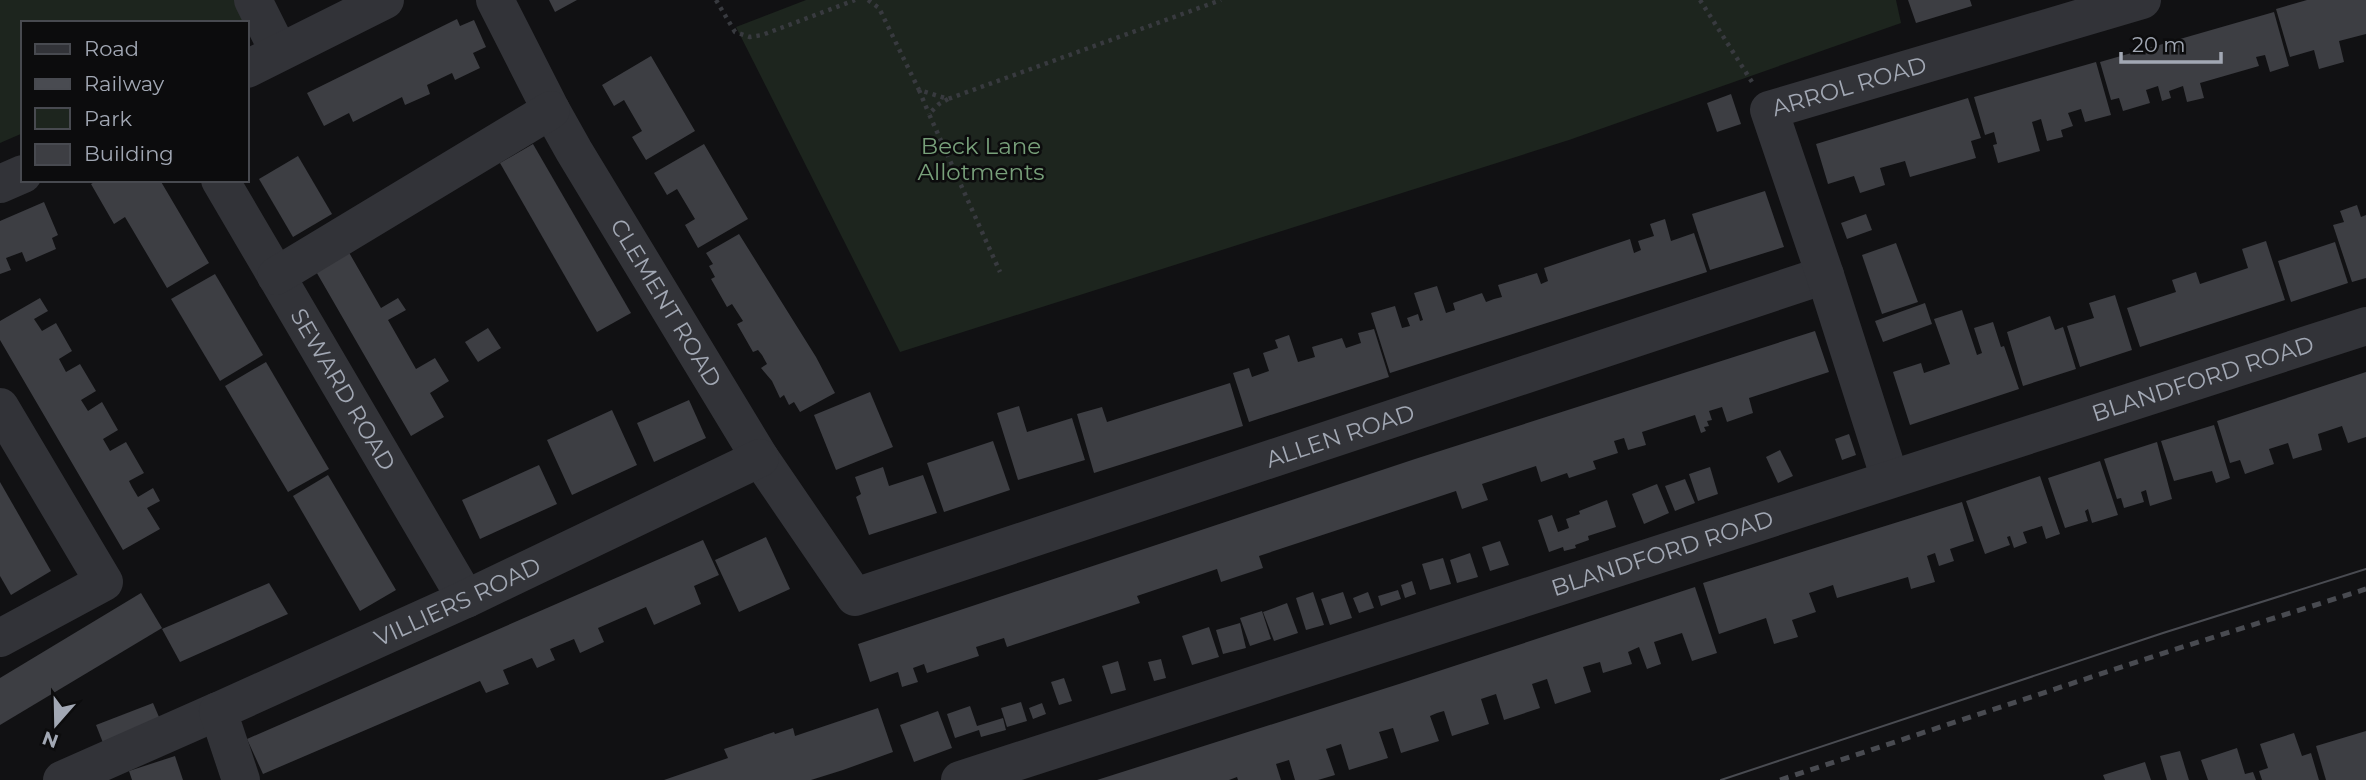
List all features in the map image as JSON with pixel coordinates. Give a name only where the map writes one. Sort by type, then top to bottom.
[{"type":"street","points":[[253,0],[263,60],[379,1]]},
{"type":"street","name":"CLEMENT ROAD","points":[[495,0],[551,110],[760,458],[855,597]]},
{"type":"street","name":"ARROL ROAD","points":[[1890,479],[1769,110],[2142,0]]},
{"type":"street","points":[[276,276],[551,110]]},
{"type":"street","points":[[0,184],[21,175]]},
{"type":"street","name":"SEWARD ROAD","points":[[221,182],[466,599]]},
{"type":"street","name":"ALLEN ROAD","points":[[855,597],[1825,275]]},
{"type":"street","name":"BLANDFORD ROAD","points":[[960,780],[2366,326]]},
{"type":"street","points":[[0,407],[104,582],[0,638]]},
{"type":"street","name":"VILLIERS ROAD","points":[[62,780],[466,599],[760,458]]},
{"type":"street","points":[[218,711],[242,780]]},
{"type":"path","points":[[716,0],[735,32],[750,37],[762,35],[855,0]]},
{"type":"path","points":[[868,0],[879,8],[919,90],[1000,272]]},
{"type":"path","points":[[929,114],[948,99],[1221,0]]},
{"type":"path","points":[[1700,0],[1769,110]]},
{"type":"path","points":[[919,90],[948,99]]},
{"type":"green space","points":[[0,0],[237,0],[247,21],[21,21],[21,134],[0,143]]},
{"type":"green space","name":"Beck Lane Allotments","points":[[806,0],[1896,0],[1901,23],[1569,140],[900,352],[736,27]]},
{"type":"building","points":[[549,0],[577,0],[555,12]]},
{"type":"building","points":[[1908,0],[1970,0],[1972,6],[1916,23]]},
{"type":"building","points":[[2307,0],[2366,0],[2366,34],[2339,41],[2344,62],[2319,69],[2314,50],[2290,57],[2276,9]]},
{"type":"building","points":[[2274,12],[2289,66],[2270,72],[2265,55],[2256,57],[2259,66],[2200,83],[2204,98],[2187,102],[2183,86],[2169,91],[2171,98],[2162,101],[2158,86],[2146,90],[2150,103],[2123,111],[2119,98],[2111,100],[2100,62]]},
{"type":"building","points":[[457,19],[460,26],[474,20],[486,47],[473,53],[480,68],[455,80],[452,73],[427,85],[430,94],[405,105],[402,97],[353,122],[349,113],[324,126],[307,93]]},
{"type":"building","points":[[651,56],[695,131],[646,160],[632,137],[642,131],[624,100],[614,106],[602,85]]},
{"type":"building","points":[[2096,62],[2111,115],[2085,122],[2081,109],[2068,113],[2073,126],[2061,130],[2063,137],[2047,141],[2041,119],[2032,122],[2040,151],[1998,163],[1993,145],[1997,144],[1994,132],[1985,135],[1974,97]]},
{"type":"building","points":[[1731,94],[1741,124],[1717,132],[1707,103]]},
{"type":"building","points":[[1968,98],[1981,138],[1971,141],[1976,158],[1910,177],[1905,161],[1880,168],[1885,185],[1860,193],[1854,176],[1828,184],[1816,144]]},
{"type":"building","points":[[533,144],[631,313],[597,332],[500,163]]},
{"type":"building","points":[[704,144],[748,219],[698,248],[685,225],[695,219],[677,189],[667,195],[654,173]]},
{"type":"building","points":[[298,156],[332,214],[293,237],[259,179]]},
{"type":"building","points":[[161,182],[209,263],[167,288],[125,217],[114,224],[91,184]]},
{"type":"building","points":[[1765,191],[1784,247],[1710,270],[1692,214]]},
{"type":"building","points":[[44,202],[58,235],[52,238],[56,249],[26,262],[22,252],[6,258],[11,270],[0,274],[0,221]]},
{"type":"building","points":[[2357,205],[2361,217],[2366,215],[2366,278],[2352,282],[2333,225],[2344,222],[2340,211]]},
{"type":"building","points":[[1866,214],[1872,230],[1847,239],[1841,223]]},
{"type":"building","points":[[1665,219],[1671,241],[1694,233],[1707,272],[1390,373],[1371,313],[1395,306],[1402,328],[1410,326],[1407,318],[1418,314],[1420,321],[1423,320],[1414,293],[1437,286],[1446,313],[1455,310],[1453,303],[1482,293],[1486,302],[1502,297],[1498,285],[1537,273],[1541,284],[1548,281],[1544,268],[1606,247],[1630,239],[1634,253],[1641,250],[1638,241],[1654,236],[1650,224]]},
{"type":"building","points":[[739,234],[816,357],[835,393],[800,412],[794,402],[789,405],[784,395],[780,398],[772,381],[761,368],[767,364],[762,355],[758,350],[753,352],[737,324],[743,321],[732,304],[727,307],[711,279],[715,277],[709,266],[713,264],[706,253]]},
{"type":"building","points":[[2266,241],[2285,300],[2140,347],[2127,308],[2176,292],[2172,280],[2196,272],[2200,284],[2248,268],[2242,249]]},
{"type":"building","points":[[2335,242],[2348,283],[2291,302],[2278,261]]},
{"type":"building","points":[[1896,243],[1918,302],[1882,314],[1862,255]]},
{"type":"building","points":[[347,249],[381,308],[398,298],[406,310],[388,320],[416,369],[435,358],[449,381],[430,393],[444,417],[411,436],[314,268]]},
{"type":"building","points":[[215,274],[263,355],[220,381],[171,299]]},
{"type":"building","points":[[2115,295],[2132,350],[2080,367],[2067,326],[2094,318],[2089,303]]},
{"type":"building","points":[[40,298],[48,311],[34,319],[42,331],[56,323],[72,351],[59,359],[66,372],[80,364],[96,391],[81,400],[88,411],[102,402],[118,430],[103,439],[110,451],[126,442],[144,473],[129,481],[132,487],[138,497],[153,488],[160,501],[147,508],[160,529],[123,550],[0,340],[0,321]]},
{"type":"building","points":[[1925,303],[1932,324],[1883,342],[1875,321]]},
{"type":"building","points":[[1962,310],[1977,355],[1982,353],[1974,328],[1993,322],[2019,389],[1910,425],[1893,372],[1921,363],[1924,373],[1950,364],[1934,319]]},
{"type":"building","points":[[2050,316],[2055,330],[2063,327],[2076,369],[2023,386],[2007,332]]},
{"type":"building","points":[[488,328],[501,348],[478,362],[465,342]]},
{"type":"building","points":[[1374,329],[1389,377],[1249,422],[1233,373],[1249,368],[1252,377],[1269,371],[1263,353],[1278,348],[1275,340],[1289,335],[1298,362],[1315,357],[1312,347],[1342,338],[1346,348],[1361,343],[1358,333]]},
{"type":"building","points":[[1815,331],[1829,372],[1749,398],[1753,413],[1727,422],[1722,407],[1709,411],[1712,420],[1707,421],[1709,426],[1704,427],[1706,431],[1701,433],[1695,415],[1642,432],[1646,445],[1628,450],[1624,438],[1614,441],[1618,453],[1593,461],[1596,469],[1569,478],[1567,473],[1541,482],[1536,466],[1482,484],[1488,500],[1462,509],[1456,491],[1259,556],[1263,568],[1221,582],[1217,569],[1137,596],[1140,603],[1007,647],[1004,638],[976,647],[979,656],[927,673],[924,664],[913,668],[918,682],[902,687],[898,672],[870,682],[858,644],[1415,459]]},
{"type":"building","points":[[266,362],[329,469],[288,492],[225,386]]},
{"type":"building","points":[[2366,372],[2366,437],[2348,443],[2342,426],[2318,434],[2322,450],[2293,459],[2288,443],[2269,449],[2274,464],[2245,474],[2240,460],[2230,463],[2217,421]]},
{"type":"building","points":[[1230,383],[1243,426],[1094,473],[1077,414],[1102,407],[1107,422]]},
{"type":"building","points":[[870,392],[893,447],[836,470],[814,415]]},
{"type":"building","points":[[689,400],[706,438],[654,462],[637,423]]},
{"type":"building","points":[[1019,406],[1027,432],[1072,418],[1085,460],[1018,480],[997,413]]},
{"type":"building","points":[[612,410],[637,465],[572,495],[547,440]]},
{"type":"building","points":[[2214,425],[2230,478],[2216,483],[2212,471],[2174,481],[2161,441]]},
{"type":"building","points":[[1849,434],[1856,455],[1842,460],[1835,439]]},
{"type":"building","points":[[993,441],[1010,490],[944,512],[927,463]]},
{"type":"building","points":[[2157,442],[2172,499],[2150,506],[2146,490],[2141,492],[2144,502],[2124,508],[2121,498],[2117,499],[2104,459]]},
{"type":"building","points":[[1780,450],[1793,476],[1778,483],[1766,457]]},
{"type":"building","points":[[2100,461],[2118,515],[2092,523],[2088,509],[2085,511],[2088,521],[2065,528],[2048,478]]},
{"type":"building","points":[[539,465],[557,504],[480,539],[462,500]]},
{"type":"building","points":[[883,467],[889,486],[923,475],[937,513],[869,535],[856,497],[861,494],[855,477]]},
{"type":"building","points":[[1710,467],[1718,494],[1698,501],[1689,474]]},
{"type":"building","points":[[328,475],[396,590],[360,611],[293,496]]},
{"type":"building","points":[[2040,476],[2060,534],[2046,539],[2042,526],[2023,532],[2027,543],[2014,548],[2010,536],[2007,537],[2010,545],[1985,554],[1966,501]]},
{"type":"building","points":[[1685,479],[1695,503],[1675,511],[1665,486]]},
{"type":"building","points":[[0,482],[51,571],[11,595],[0,576]]},
{"type":"building","points":[[1657,484],[1669,513],[1644,524],[1632,494]]},
{"type":"building","points":[[1607,500],[1616,527],[1588,536],[1589,540],[1575,545],[1576,548],[1564,551],[1563,547],[1549,552],[1538,520],[1552,515],[1558,532],[1569,528],[1566,519]]},
{"type":"building","points":[[1962,502],[1974,541],[1950,549],[1954,561],[1939,566],[1935,553],[1927,556],[1935,582],[1911,589],[1908,577],[1837,598],[1833,585],[1809,593],[1816,612],[1792,620],[1798,637],[1774,644],[1766,618],[1719,634],[1703,583]]},
{"type":"building","points":[[766,537],[790,589],[739,612],[715,560]]},
{"type":"building","points":[[703,540],[719,575],[694,586],[701,604],[654,625],[646,607],[598,628],[604,642],[580,653],[574,639],[550,649],[555,660],[537,668],[532,658],[503,670],[509,684],[486,693],[480,681],[263,774],[247,739]]},
{"type":"building","points":[[1500,541],[1509,565],[1490,571],[1482,547]]},
{"type":"building","points":[[1470,553],[1478,577],[1457,583],[1450,560]]},
{"type":"building","points":[[1443,558],[1451,584],[1430,590],[1422,564]]},
{"type":"building","points":[[1412,581],[1416,594],[1405,598],[1401,585]]},
{"type":"building","points":[[269,583],[288,614],[180,662],[162,629]]},
{"type":"building","points":[[1695,587],[1717,653],[1692,661],[1682,633],[1654,642],[1661,664],[1647,669],[1639,647],[1628,652],[1632,664],[1603,673],[1600,662],[1583,667],[1591,692],[1555,704],[1547,679],[1532,684],[1540,708],[1504,720],[1496,694],[1481,699],[1489,724],[1452,736],[1444,711],[1437,713],[1430,716],[1439,741],[1401,753],[1393,728],[1379,732],[1388,758],[1349,770],[1341,744],[1326,749],[1335,775],[1318,780],[1295,780],[1289,760],[1276,764],[1281,780],[1238,780],[1237,777],[1229,780],[1097,780],[1399,684]]},
{"type":"building","points":[[1398,590],[1401,599],[1381,606],[1378,596]]},
{"type":"building","points":[[1313,592],[1324,625],[1306,630],[1296,598]]},
{"type":"building","points":[[1343,592],[1352,618],[1330,625],[1321,599]]},
{"type":"building","points":[[1368,592],[1374,608],[1359,613],[1353,598]]},
{"type":"building","points":[[141,593],[162,628],[0,725],[0,678]]},
{"type":"building","points":[[1287,603],[1298,633],[1274,641],[1263,612]]},
{"type":"building","points":[[1262,611],[1271,639],[1250,646],[1240,618]]},
{"type":"building","points":[[1240,623],[1246,648],[1223,654],[1216,630]]},
{"type":"building","points":[[1209,627],[1219,657],[1192,665],[1182,636]]},
{"type":"building","points":[[1161,659],[1166,678],[1154,681],[1148,662]]},
{"type":"building","points":[[1118,661],[1126,690],[1111,694],[1102,666]]},
{"type":"building","points":[[1064,678],[1072,701],[1059,705],[1051,682]]},
{"type":"building","points":[[1021,702],[1027,721],[1007,727],[1001,708]]},
{"type":"building","points":[[153,703],[165,731],[107,753],[96,725]]},
{"type":"building","points":[[1042,703],[1046,714],[1033,719],[1029,708]]},
{"type":"building","points":[[970,706],[977,726],[1003,718],[1006,730],[981,737],[979,730],[955,738],[947,714]]},
{"type":"building","points":[[878,708],[893,752],[843,770],[811,780],[664,780],[728,758],[724,749],[774,732],[775,734],[793,728],[795,736]]},
{"type":"building","points":[[938,711],[952,748],[914,762],[900,725]]},
{"type":"building","points":[[2366,731],[2366,780],[2326,780],[2316,746]]},
{"type":"building","points":[[2294,733],[2302,756],[2311,753],[2319,780],[2262,780],[2259,771],[2268,768],[2260,744]]},
{"type":"building","points":[[2237,748],[2245,774],[2253,772],[2256,780],[2208,780],[2201,760]]},
{"type":"building","points":[[2180,751],[2189,780],[2167,780],[2160,756]]},
{"type":"building","points":[[175,756],[183,780],[132,780],[129,771]]},
{"type":"building","points":[[2145,762],[2151,780],[2105,780],[2103,775]]},
{"type":"tram line","points":[[1721,780],[2163,633],[2366,569]]},
{"type":"railway","points":[[1780,780],[2366,589]]}]
